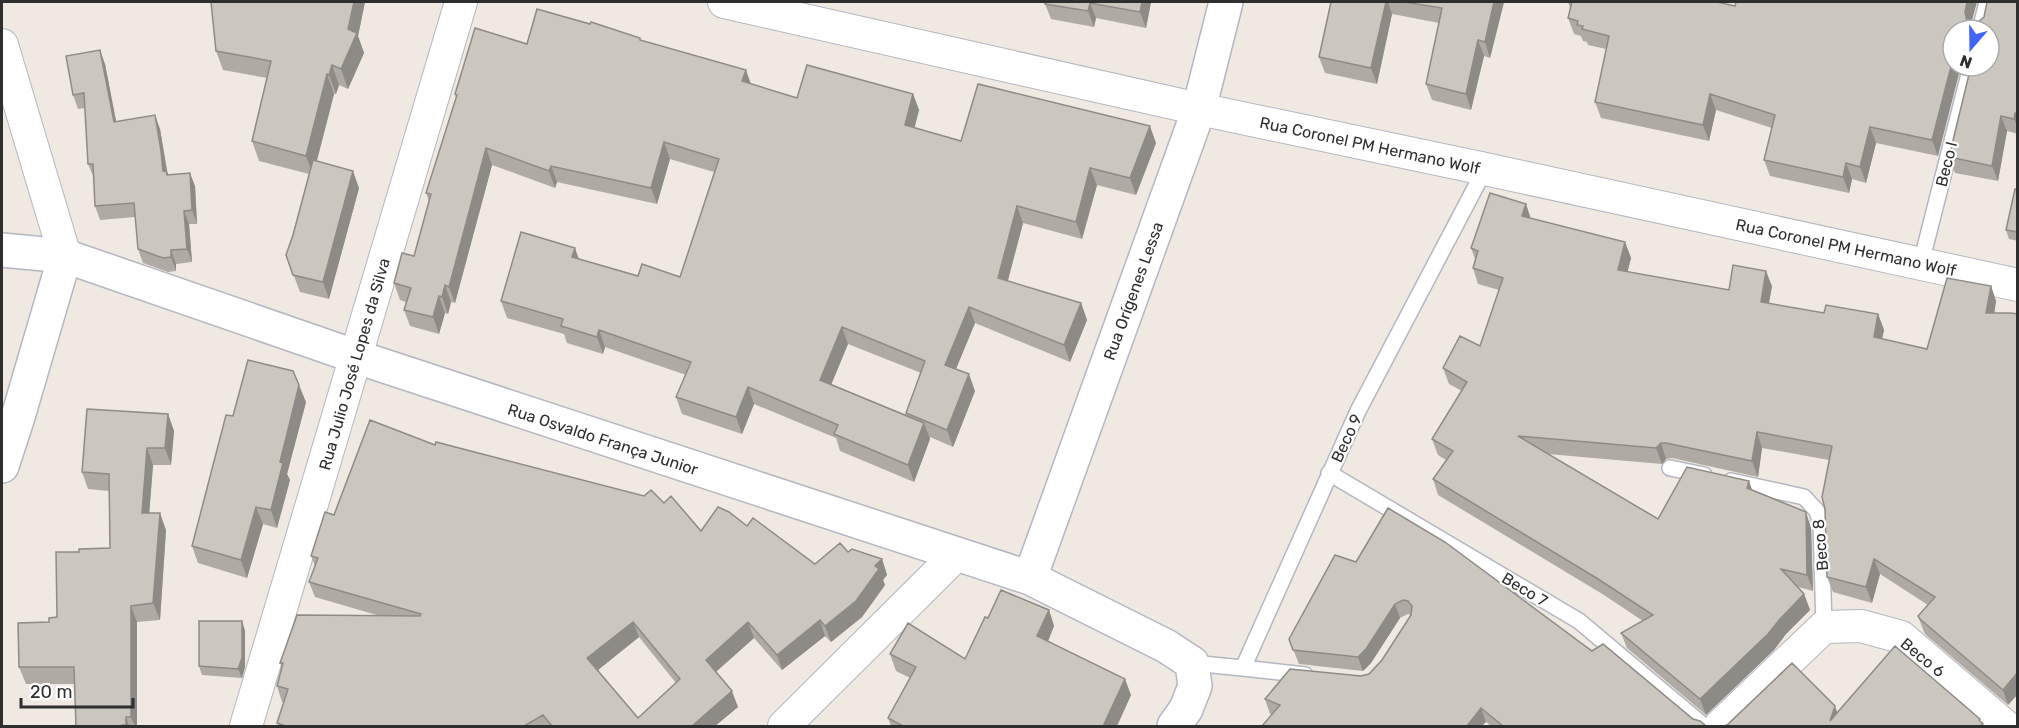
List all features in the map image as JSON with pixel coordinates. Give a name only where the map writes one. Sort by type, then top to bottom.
[{"type":"street","name":"Rua Julio José Lopes da Silva","points":[[246,726],[461,2]]},
{"type":"street","name":"Rua Coronel PM Hermano Wolf","points":[[724,2],[1198,109],[1921,262],[2018,285]]},
{"type":"street","name":"Rua Orígenes Lessa","points":[[1030,578],[1198,109],[1226,2]]},
{"type":"street","points":[[2,45],[64,256],[9,414],[2,466]]},
{"type":"street","name":"Rua Osvaldo França Junior","points":[[2,250],[64,256],[357,357],[1030,578],[1166,646],[1192,663]]},
{"type":"street","points":[[784,726],[956,555]]},
{"type":"street","name":"Beco 6","points":[[1824,627],[1861,626],[1901,637],[2005,726]]},
{"type":"street","points":[[1720,726],[1824,627]]},
{"type":"street","points":[[1174,726],[1186,709],[1195,686],[1192,663]]},
{"type":"lane","points":[[1983,18],[1987,2]]},
{"type":"lane","name":"Beco I","points":[[1921,262],[1968,78]]},
{"type":"lane","name":"Beco 9","points":[[1243,668],[1358,411],[1485,169]]},
{"type":"lane","name":"Beco 8","points":[[1670,468],[1804,498],[1817,511],[1821,525],[1824,627]]},
{"type":"lane","name":"Beco 7","points":[[1329,473],[1579,621],[1704,726]]},
{"type":"lane","points":[[1192,663],[1319,677]]},
{"type":"building","points":[[211,2],[354,2],[348,29],[357,33],[341,69],[332,65],[329,75],[327,74],[306,156],[252,141],[271,61],[216,51]]},
{"type":"building","points":[[1045,2],[1142,2],[1140,12],[1090,3],[1088,11],[1045,4]]},
{"type":"building","points":[[1331,2],[1386,2],[1371,68],[1319,57]]},
{"type":"building","points":[[1404,2],[1494,2],[1485,42],[1478,40],[1466,94],[1426,84],[1442,8]]},
{"type":"building","points":[[1572,2],[1717,2],[1735,6],[1736,2],[1967,2],[1966,18],[1941,18],[1941,78],[1948,78],[1932,140],[1870,127],[1860,167],[1846,163],[1843,177],[1764,160],[1775,115],[1710,94],[1703,125],[1595,102],[1609,36],[1582,29],[1583,26],[1577,25],[1578,21],[1568,18]]},
{"type":"building","points":[[1987,2],[2018,2],[2018,114],[2015,113],[2014,119],[2001,116],[1992,166],[1949,157],[1968,78],[2001,78],[2001,18],[1983,18]]},
{"type":"building","points":[[537,9],[590,24],[591,22],[640,38],[640,40],[746,70],[742,81],[797,98],[807,65],[913,94],[905,125],[961,141],[978,84],[1150,126],[1130,178],[1090,168],[1076,222],[1017,206],[998,278],[1081,303],[1064,345],[969,307],[945,365],[969,374],[947,430],[906,413],[925,361],[842,327],[820,380],[924,423],[908,465],[834,434],[838,425],[748,387],[736,417],[676,397],[691,362],[599,330],[597,337],[561,326],[563,319],[501,301],[521,232],[575,248],[572,257],[638,276],[642,264],[680,277],[719,159],[664,142],[651,188],[551,166],[549,171],[486,148],[449,287],[445,285],[442,297],[439,296],[433,317],[404,310],[411,288],[394,283],[402,253],[414,256],[431,194],[426,193],[457,95],[455,94],[475,28],[527,44]]},
{"type":"building","points":[[100,50],[114,122],[155,115],[163,171],[166,170],[167,175],[190,173],[192,210],[184,211],[187,249],[171,250],[171,257],[163,258],[138,249],[134,203],[95,206],[93,164],[88,164],[84,93],[73,95],[66,56]]},
{"type":"building","points":[[313,160],[353,171],[323,282],[293,275],[286,255]]},
{"type":"building","points":[[2015,189],[2018,190],[2018,232],[2006,230]]},
{"type":"building","points":[[1490,193],[1526,204],[1522,216],[1625,242],[1618,270],[1729,290],[1733,265],[1766,271],[1761,302],[1824,313],[1826,305],[1878,314],[1874,337],[1927,349],[1947,278],[1991,286],[1986,313],[2018,314],[2018,672],[2003,690],[1920,619],[1918,616],[1935,597],[1874,559],[1866,587],[1827,577],[1825,509],[1822,497],[1832,446],[1757,432],[1752,461],[1666,443],[1661,443],[1656,448],[1518,436],[1658,519],[1687,467],[1749,481],[1747,488],[1806,512],[1807,575],[1781,569],[1804,594],[1768,634],[1700,699],[1621,633],[1653,615],[1433,479],[1453,451],[1432,439],[1467,382],[1443,368],[1460,336],[1480,346],[1503,278],[1473,268],[1478,251],[1471,248]]},
{"type":"building","points":[[248,360],[293,371],[299,385],[271,510],[256,507],[241,560],[192,546],[226,415],[233,416]]},
{"type":"building","points":[[87,409],[168,414],[165,448],[147,448],[142,513],[160,513],[153,603],[131,606],[131,717],[126,717],[126,725],[122,726],[76,726],[74,667],[19,667],[18,623],[49,622],[49,618],[57,617],[56,552],[110,548],[109,474],[82,472]]},
{"type":"building","points":[[370,420],[435,445],[436,442],[644,496],[651,490],[664,503],[671,496],[701,531],[718,507],[729,512],[747,526],[753,518],[815,564],[840,543],[848,552],[852,549],[882,559],[875,566],[879,569],[856,601],[825,626],[820,620],[777,655],[748,622],[706,660],[732,691],[692,726],[552,726],[543,715],[524,726],[286,726],[277,723],[288,689],[277,686],[283,663],[280,663],[297,615],[420,616],[421,614],[309,582],[318,558],[311,556],[325,512],[334,515]],"holes":[[[633,622],[680,679],[638,718],[587,658]]]},
{"type":"building","points":[[1388,508],[1445,542],[1592,651],[1603,644],[1693,719],[1706,726],[1503,726],[1481,708],[1467,726],[1262,726],[1280,705],[1265,699],[1290,669],[1361,676],[1369,674],[1382,660],[1411,615],[1412,606],[1408,601],[1403,600],[1395,604],[1366,649],[1358,657],[1293,650],[1289,639],[1335,555],[1356,562]]},
{"type":"building","points":[[1001,590],[1049,610],[1037,636],[1125,679],[1104,724],[1109,726],[903,726],[888,718],[916,667],[890,654],[908,623],[965,659]]},
{"type":"building","points":[[199,621],[242,621],[242,658],[238,669],[199,666]]},
{"type":"building","points":[[1895,646],[1983,724],[1980,726],[1724,726],[1792,663],[1835,706],[1830,721]]}]
